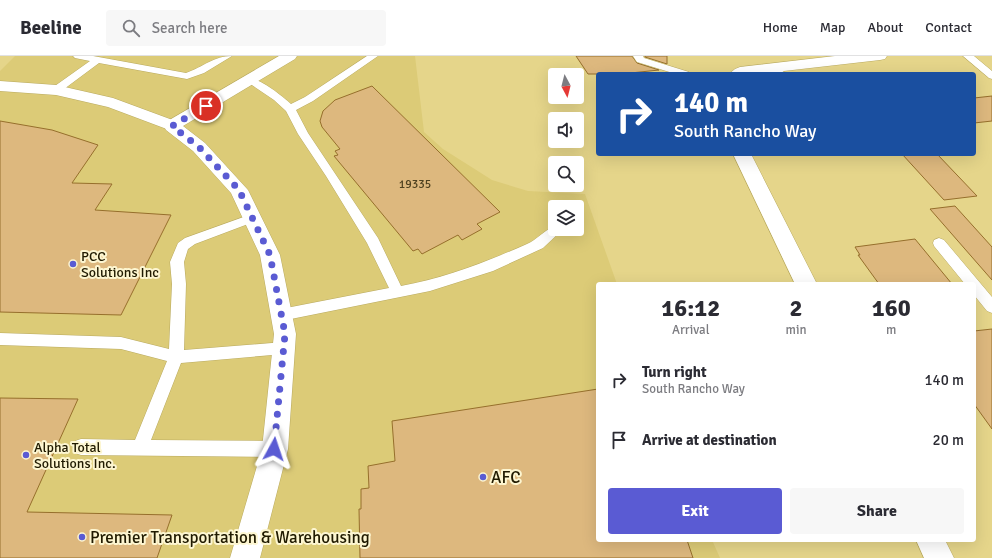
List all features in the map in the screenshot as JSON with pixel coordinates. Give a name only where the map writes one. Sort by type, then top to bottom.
[{"type":"street","points":[[172,126],[251,81],[290,56]]},
{"type":"street","points":[[747,72],[777,66],[880,56]]},
{"type":"street","points":[[0,86],[56,90],[113,102],[172,126],[199,147],[239,190],[270,255],[285,334],[274,449],[245,558]]},
{"type":"street","points":[[743,156],[805,282]]},
{"type":"street","points":[[931,542],[939,558]]},
{"type":"lane","points":[[78,56],[187,76],[201,71],[227,56]]},
{"type":"lane","points":[[290,109],[309,99],[373,56]]},
{"type":"lane","points":[[638,56],[640,60],[679,72]]},
{"type":"lane","points":[[968,56],[991,75]]},
{"type":"lane","points":[[56,90],[97,60]]},
{"type":"lane","points":[[976,75],[991,75]]},
{"type":"lane","points":[[251,81],[278,98],[290,109],[303,134],[330,173],[373,241],[398,293]]},
{"type":"lane","points":[[140,448],[176,357],[179,284],[177,262],[183,246],[190,241],[252,218]]},
{"type":"lane","points":[[282,315],[430,286],[488,267],[538,245],[549,236]]},
{"type":"lane","points":[[939,243],[972,282]]},
{"type":"lane","points":[[976,287],[992,307]]},
{"type":"lane","points":[[0,339],[121,343],[176,357],[284,348]]},
{"type":"lane","points":[[81,447],[274,449]]},
{"type":"shaded area","points":[[15,56],[415,56],[424,132],[443,149],[492,180],[528,191],[585,194],[616,282],[596,282],[596,542],[713,542],[720,558],[0,558],[0,71]]},
{"type":"building","points":[[576,56],[632,56],[637,63],[659,70],[640,72],[596,72],[596,74],[588,74]]},
{"type":"building","points":[[667,56],[667,64],[645,57]]},
{"type":"building","points":[[372,86],[500,212],[477,224],[482,229],[462,240],[458,235],[422,254],[418,249],[413,251],[334,156],[338,155],[335,151],[340,149],[322,127],[320,121],[323,111],[335,100]]},
{"type":"building","points":[[992,96],[992,121],[976,123],[976,98]]},
{"type":"building","name":"PCC Solutions Inc","points":[[0,121],[52,130],[98,145],[72,183],[112,184],[95,210],[171,215],[121,315],[0,312]]},
{"type":"building","points":[[904,156],[939,156],[977,196],[944,200]]},
{"type":"building","points":[[955,206],[992,247],[992,280],[930,209]]},
{"type":"building","points":[[915,239],[950,282],[878,282],[858,255],[860,255],[855,247]]},
{"type":"building","points":[[992,329],[992,429],[976,407],[976,331]]},
{"type":"building","name":"AFC","points":[[596,389],[596,542],[688,542],[693,558],[360,558],[359,509],[361,509],[361,489],[369,488],[368,466],[395,461],[392,421]]},
{"type":"building","points":[[0,398],[78,399],[27,512],[172,515],[157,558],[0,558]]},
{"type":"place","name":"PCC Solutions Inc","points":[[73,264]]},
{"type":"place","name":"Alpha Total Solutions Inc.","points":[[26,455]]},
{"type":"place","name":"AFC","points":[[483,477]]},
{"type":"place","name":"Premier Transportation & Warehousing","points":[[82,537]]},
{"type":"route","points":[[206,106],[172,126],[199,147],[239,190],[270,255],[285,334],[274,449]]}]
